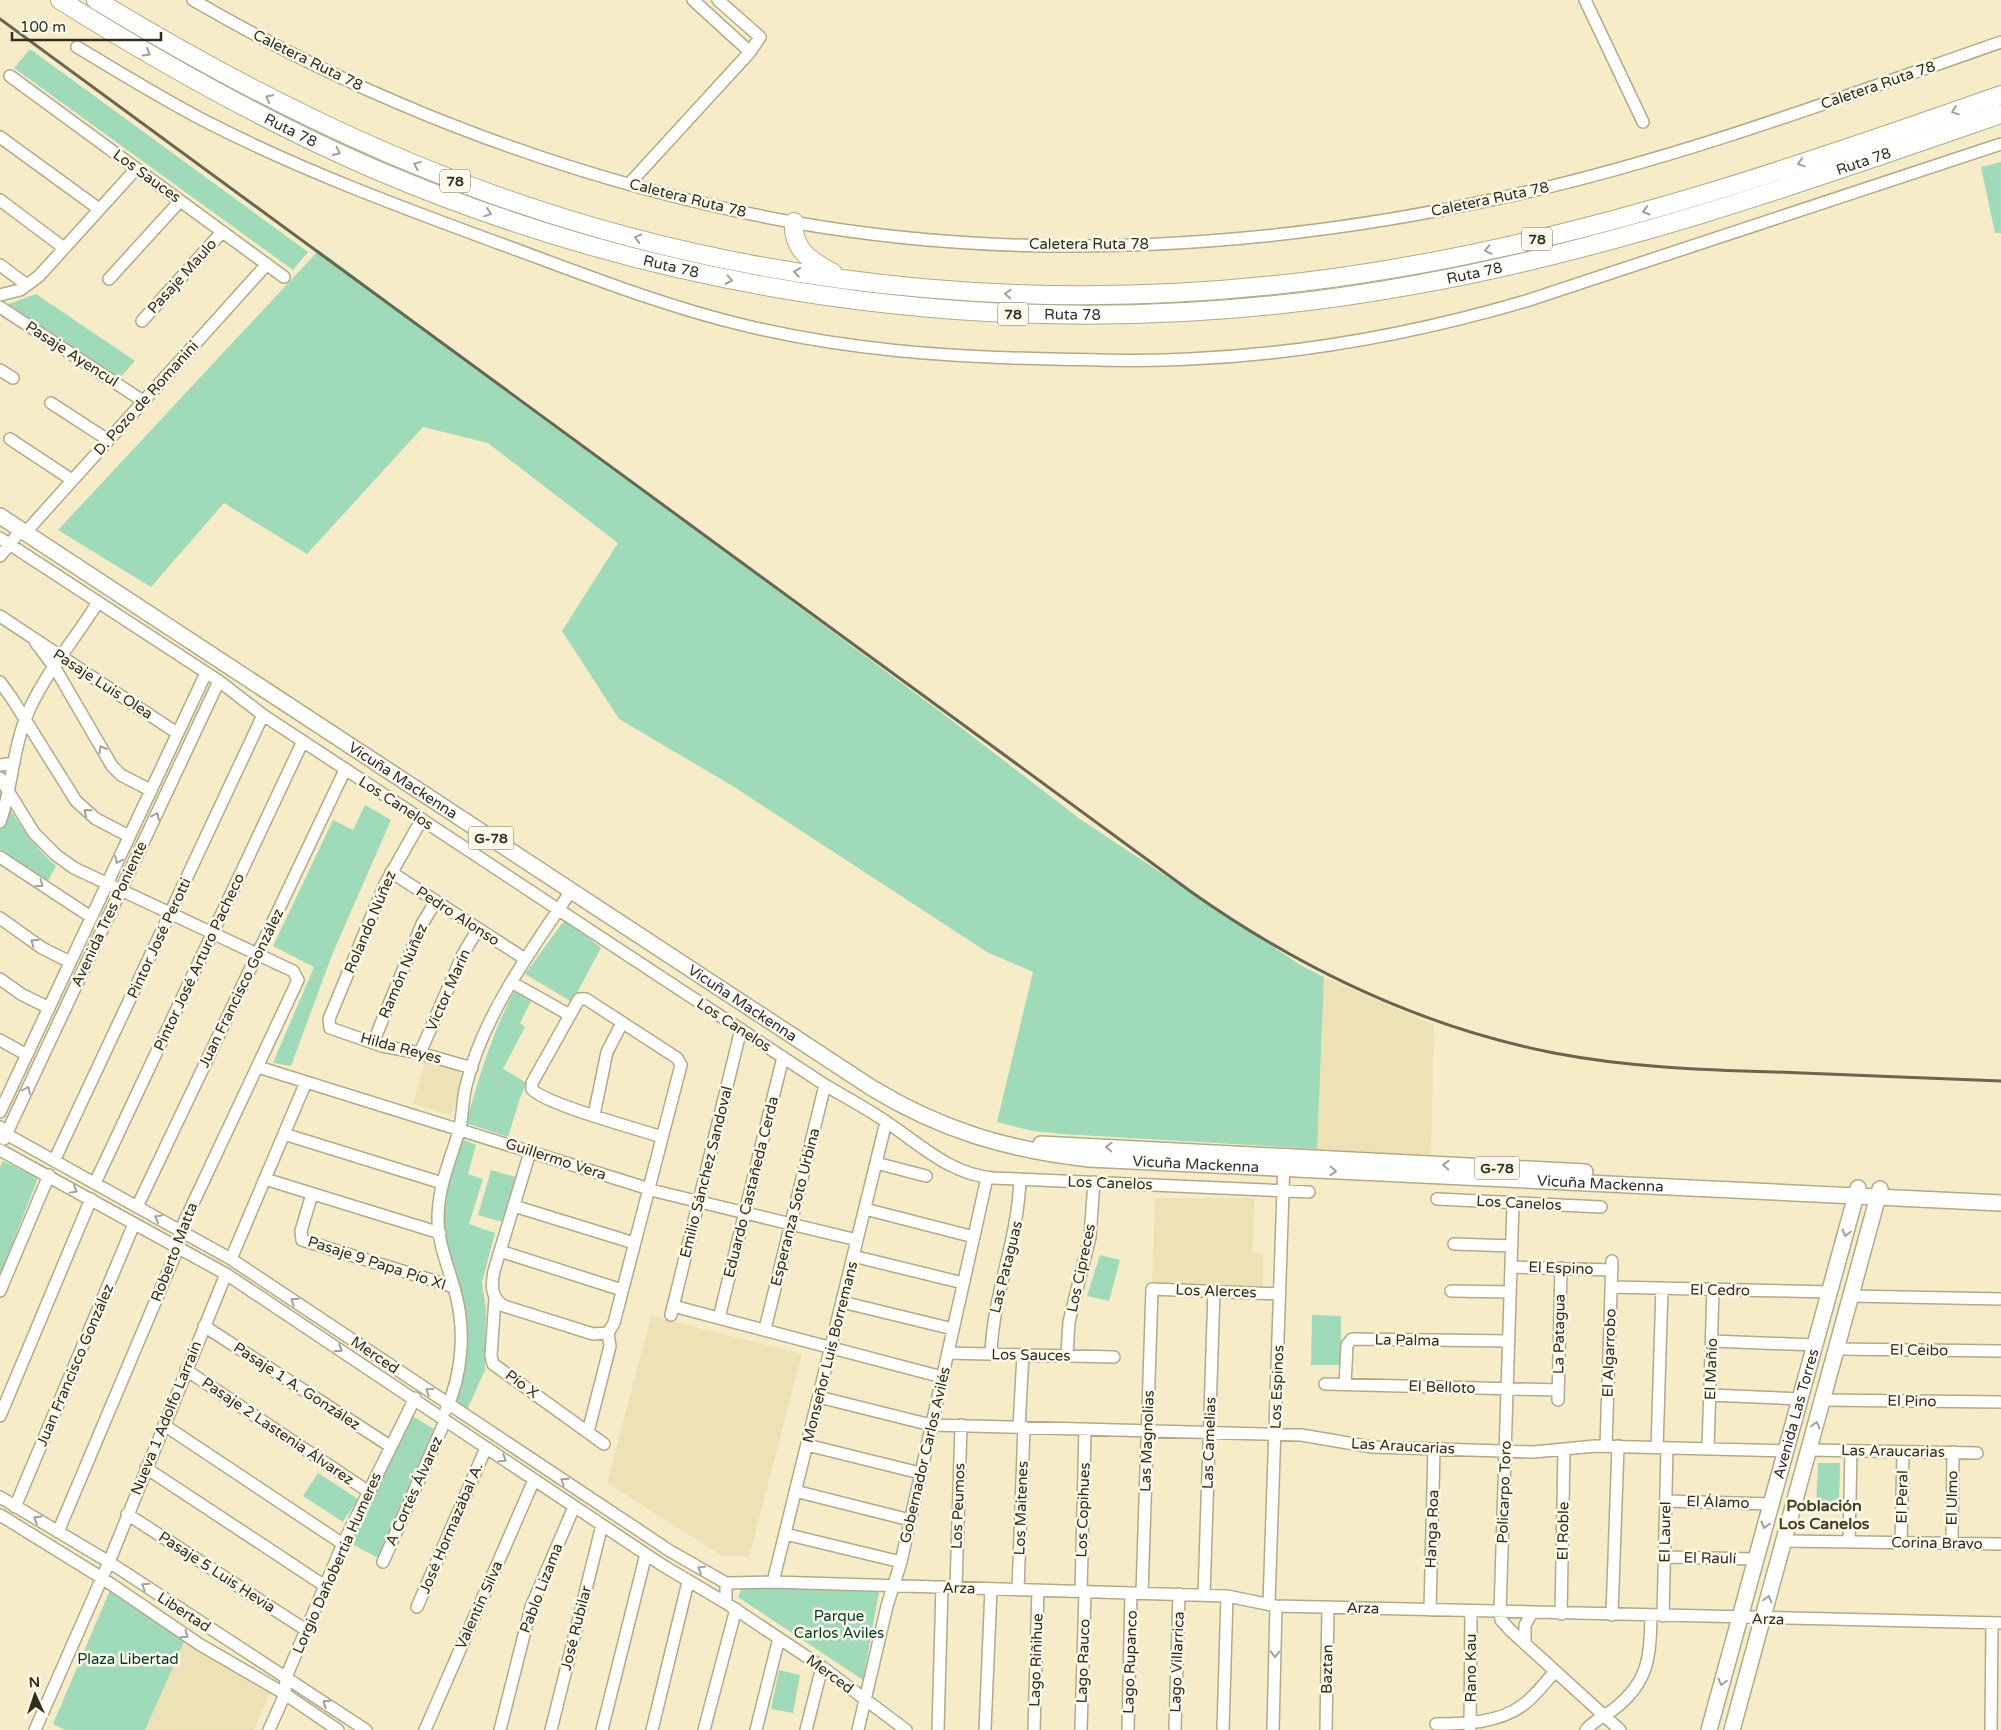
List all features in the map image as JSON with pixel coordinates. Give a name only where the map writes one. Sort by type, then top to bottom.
[{"type":"highway","name":"Ruta 78","points":[[60,0],[186,75],[282,126],[393,177],[521,224],[647,261],[758,286],[854,301],[978,312],[1094,315],[1199,312],[1328,299],[1448,279],[1559,254],[1672,224],[1787,189],[2001,114]]},
{"type":"highway","name":"Ruta 78","points":[[96,0],[199,60],[282,104],[356,139],[467,185],[552,214],[641,240],[725,259],[845,279],[974,292],[1101,296],[1223,290],[1346,276],[1499,248],[1635,214],[1806,162],[2001,95]]},
{"type":"highway","points":[[794,222],[795,241],[805,256],[845,279]]},
{"type":"main road","name":"Vicuña Mackenna","points":[[0,516],[879,1092],[935,1122],[992,1142],[1040,1153],[1089,1159],[1284,1163],[1879,1192],[2001,1194]]},
{"type":"main road","name":"Avenida Las Torres","points":[[1709,1730],[1857,1191]]},
{"type":"main road","name":"Vicuña Mackenna","points":[[1879,1192],[2001,1203]]},
{"type":"main road","name":"Avenida Las Torres","points":[[1732,1730],[1879,1192]]},
{"type":"street","name":"Caletera Ruta 78","points":[[193,0],[308,62],[391,100],[506,144],[629,184],[701,203],[794,222],[939,240],[1093,245],[1225,240],[1366,224],[1509,196],[1665,156],[1784,118],[2001,42]]},
{"type":"street","points":[[693,0],[750,52]]},
{"type":"street","points":[[629,184],[750,52],[760,37],[718,0]]},
{"type":"street","points":[[1585,0],[1643,122]]},
{"type":"street","points":[[77,47],[192,114],[274,154],[399,206],[625,289],[715,318],[774,332],[875,350],[942,356],[1132,360],[1190,359],[1313,347],[1398,333],[1526,301],[2001,144]]},
{"type":"street","name":"Los Sauces","points":[[10,76],[284,277]]},
{"type":"street","points":[[0,137],[99,209]]},
{"type":"street","points":[[0,296],[27,285],[64,248],[136,169]]},
{"type":"street","points":[[0,200],[64,248]]},
{"type":"street","points":[[109,279],[180,201]]},
{"type":"street","name":"Pasaje Maulo","points":[[142,321],[222,232]]},
{"type":"street","name":"D. Pozo de Romanini","points":[[0,556],[5,541],[23,532],[267,264]]},
{"type":"street","points":[[0,265],[27,285]]},
{"type":"street","name":"Pasaje Ayencul","points":[[0,307],[143,401]]},
{"type":"street","points":[[0,370],[13,378]]},
{"type":"street","points":[[51,403],[108,440]]},
{"type":"street","points":[[10,439],[72,480]]},
{"type":"street","points":[[5,541],[219,681]]},
{"type":"street","points":[[22,816],[1,819],[25,719],[55,668],[98,602]]},
{"type":"street","name":"Pasaje Luis Olea","points":[[0,616],[177,733]]},
{"type":"street","name":"Pasaje Luis Olea","points":[[29,635],[55,668],[112,766],[126,778],[150,790]]},
{"type":"street","name":"Avenida Tres Poniente","points":[[0,1112],[206,673]]},
{"type":"street","name":"Avenida Tres Poniente","points":[[0,1149],[3,1130],[120,891],[219,681]]},
{"type":"street","name":"Los Canelos","points":[[219,681],[262,715],[783,1057],[886,1122],[952,1168],[987,1178],[1309,1192]]},
{"type":"street","points":[[0,682],[76,802],[96,819],[129,836]]},
{"type":"street","name":"Pintor José Perotti","points":[[54,1161],[262,715]]},
{"type":"street","name":"Pintor José Arturo Pacheco","points":[[95,1183],[303,742]]},
{"type":"street","points":[[0,765],[14,763]]},
{"type":"street","name":"Juan Francisco González","points":[[137,1207],[345,770]]},
{"type":"street","points":[[0,778],[34,833],[74,868],[257,954]]},
{"type":"street","name":"Rolando Núñez","points":[[330,1028],[329,1018],[391,872],[422,819]]},
{"type":"street","points":[[0,857],[91,917]]},
{"type":"street","name":"Pedro Alonso","points":[[391,872],[525,959]]},
{"type":"street","name":"A Cortés Álvarez","points":[[383,1562],[444,1420],[461,1349],[460,1322],[454,1287],[440,1233],[438,1214],[442,1183],[460,1128],[466,1086],[472,1068],[511,982],[571,891]]},
{"type":"street","name":"Ramón Núñez","points":[[373,1043],[422,924],[436,901]]},
{"type":"street","points":[[0,918],[42,948],[70,962]]},
{"type":"street","name":"Víctor Marín","points":[[420,1053],[463,954],[478,929]]},
{"type":"street","name":"Roberto Matta","points":[[58,1532],[178,1248],[180,1231],[297,983],[297,976],[293,971],[257,954]]},
{"type":"street","points":[[0,979],[21,994],[48,1008]]},
{"type":"street","points":[[511,982],[568,1014]]},
{"type":"street","points":[[588,1432],[610,1346],[608,1333],[614,1323],[662,1137],[680,1062],[622,1022],[581,998],[576,1000],[531,1086],[533,1091],[545,1098],[662,1137]]},
{"type":"street","points":[[594,1115],[607,1052],[622,1022]]},
{"type":"street","name":"Hilda Reyes","points":[[330,1028],[373,1043],[420,1053],[472,1068]]},
{"type":"street","name":"Emilio Sánchez Sandoval","points":[[719,1318],[672,1311],[741,1029]]},
{"type":"street","points":[[0,1040],[27,1055]]},
{"type":"street","name":"Eduardo Castañeda Cerda","points":[[719,1318],[783,1057]]},
{"type":"street","name":"Guillermo Vera","points":[[258,1067],[649,1188],[698,1202],[857,1240]]},
{"type":"street","points":[[231,1259],[306,1082]]},
{"type":"street","name":"Esperanza Soto Urbina","points":[[765,1330],[826,1085]]},
{"type":"street","name":"Monseñor Luis Borremans","points":[[773,1582],[886,1122]]},
{"type":"street","name":"Merced","points":[[3,1130],[54,1161],[231,1259],[670,1551],[726,1583]]},
{"type":"street","points":[[284,1134],[442,1183]]},
{"type":"street","name":"Merced","points":[[0,1149],[226,1274],[415,1398],[444,1420],[574,1507],[688,1582],[731,1606],[779,1638],[822,1667],[906,1730]]},
{"type":"street","points":[[530,1152],[492,1279],[495,1298],[504,1306],[575,1328],[596,1334],[608,1333]]},
{"type":"street","points":[[876,1163],[926,1176]]},
{"type":"street","name":"Los Espinos","points":[[1273,1730],[1275,1434],[1284,1163]]},
{"type":"street","points":[[0,1291],[49,1175]]},
{"type":"street","name":"Gobernador Carlos Avilés","points":[[858,1730],[887,1606],[895,1586],[901,1562],[987,1178]]},
{"type":"street","points":[[265,1179],[440,1233]]},
{"type":"street","name":"Las Pataguas","points":[[991,1354],[993,1318],[1017,1224],[1020,1179]]},
{"type":"street","name":"Los Cipreces","points":[[1068,1355],[1069,1322],[1090,1236],[1094,1182]]},
{"type":"street","name":"Pasaje 9 Papa Pío XI","points":[[312,1194],[301,1231],[301,1237],[305,1241],[454,1287]]},
{"type":"street","points":[[0,1416],[91,1199]]},
{"type":"street","name":"Los Canelos","points":[[1437,1199],[1601,1207]]},
{"type":"street","name":"Policarpo Toro","points":[[1500,1612],[1513,1203]]},
{"type":"street","points":[[514,1206],[634,1243]]},
{"type":"street","points":[[865,1210],[974,1237]]},
{"type":"street","name":"Juan Francisco González","points":[[15,1507],[134,1224]]},
{"type":"street","points":[[1454,1244],[1512,1246]]},
{"type":"street","points":[[500,1251],[622,1290]]},
{"type":"street","points":[[853,1256],[963,1284]]},
{"type":"street","name":"El Espino","points":[[1511,1267],[1612,1266]]},
{"type":"street","name":"El Algarrobo","points":[[1606,1446],[1612,1266]]},
{"type":"street","name":"La Patagua","points":[[1558,1395],[1560,1268]]},
{"type":"street","name":"Nueva 1 Adolfo Larraín","points":[[35,1730],[109,1562],[226,1274]]},
{"type":"street","name":"El Cedro","points":[[1611,1287],[1829,1292]]},
{"type":"street","name":"El Laurel","points":[[1662,1288],[1662,1448],[1666,1501],[1664,1616]]},
{"type":"street","name":"Los Alerces","points":[[1152,1289],[1280,1294]]},
{"type":"street","name":"Las Magnolias","points":[[1137,1593],[1148,1430],[1152,1289]]},
{"type":"street","name":"El Mañío","points":[[1708,1449],[1714,1290]]},
{"type":"street","name":"Las Camelias","points":[[1204,1595],[1214,1291]]},
{"type":"street","points":[[1451,1291],[1510,1292]]},
{"type":"street","points":[[1851,1296],[2001,1299]]},
{"type":"street","name":"Pío X","points":[[495,1298],[491,1356],[494,1364],[604,1444]]},
{"type":"street","points":[[842,1302],[953,1329]]},
{"type":"street","points":[[719,1318],[831,1347],[834,1350],[942,1377]]},
{"type":"street","name":"Pasaje 1 A. González","points":[[204,1326],[390,1446]]},
{"type":"street","name":"La Palma","points":[[1345,1384],[1347,1345],[1352,1339],[1509,1342]]},
{"type":"street","points":[[1712,1341],[1814,1345]]},
{"type":"street","name":"El Ceibo","points":[[1836,1349],[2001,1351]]},
{"type":"street","name":"Los Sauces","points":[[948,1353],[1114,1357]]},
{"type":"street","points":[[1022,1427],[1023,1354]]},
{"type":"street","name":"Pasaje 2 Lastenia Álvarez","points":[[186,1370],[369,1492]]},
{"type":"street","name":"El Belloto","points":[[1325,1384],[1507,1389],[1558,1395]]},
{"type":"street","points":[[1710,1395],[1800,1399]]},
{"type":"street","name":"Las Araucarias","points":[[819,1397],[931,1424],[1275,1434],[1311,1436],[1372,1447],[1534,1452],[1618,1446],[1785,1452]]},
{"type":"street","name":"Lorgio Dañobertia Humeres","points":[[269,1730],[285,1694],[286,1677],[325,1586],[390,1446],[415,1398]]},
{"type":"street","name":"El Pino","points":[[1822,1400],[2001,1402]]},
{"type":"street","points":[[164,1425],[344,1544]]},
{"type":"street","name":"Los Peumos","points":[[956,1588],[960,1425]]},
{"type":"street","name":"Los Maitenes","points":[[1018,1590],[1022,1427]]},
{"type":"street","name":"Los Copihues","points":[[1083,1592],[1085,1428]]},
{"type":"street","points":[[807,1445],[920,1473]]},
{"type":"street","points":[[1612,1615],[1618,1446]]},
{"type":"street","name":"José Hormazábal A.","points":[[417,1608],[486,1448]]},
{"type":"street","name":"Hanga Roa","points":[[1430,1610],[1434,1449]]},
{"type":"street","name":"El Roble","points":[[1561,1614],[1564,1449]]},
{"type":"street","name":"Las Araucarias","points":[[1809,1450],[1977,1453]]},
{"type":"street","points":[[1849,1542],[1852,1451]]},
{"type":"street","name":"El Peral","points":[[1901,1543],[1903,1452]]},
{"type":"street","name":"El Ulmo","points":[[1952,1544],[1953,1452]]},
{"type":"street","points":[[146,1468],[325,1586]]},
{"type":"street","name":"Valentín Silva","points":[[424,1730],[534,1480]]},
{"type":"street","points":[[795,1491],[910,1520]]},
{"type":"street","name":"Libertad","points":[[0,1498],[109,1562],[366,1730]]},
{"type":"street","name":"El Álamo","points":[[1666,1501],[1771,1504]]},
{"type":"street","name":"Pablo Lizama","points":[[500,1730],[531,1607],[574,1507]]},
{"type":"street","name":"Pasaje 5 Luis Hevia","points":[[127,1514],[306,1630]]},
{"type":"street","name":"Libertad","points":[[0,1515],[102,1578],[199,1644],[285,1694],[338,1730]]},
{"type":"street","name":"José Rubilar","points":[[551,1730],[602,1525]]},
{"type":"street","points":[[786,1534],[901,1562]]},
{"type":"street","name":"Corina Bravo","points":[[1784,1541],[2001,1544]]},
{"type":"street","points":[[602,1730],[646,1554]]},
{"type":"street","name":"El Raulí","points":[[1665,1557],[1756,1559]]},
{"type":"street","points":[[652,1730],[688,1582]]},
{"type":"street","name":"Arza","points":[[726,1583],[773,1582],[1179,1594],[1227,1596],[1273,1605],[1328,1607],[1762,1619],[1997,1623]]},
{"type":"street","points":[[704,1730],[731,1606],[726,1583]]},
{"type":"street","points":[[938,1730],[942,1587]]},
{"type":"street","points":[[985,1730],[991,1589]]},
{"type":"street","name":"Lago Riñihue","points":[[1034,1730],[1038,1590]]},
{"type":"street","name":"Lago Rauco","points":[[1081,1730],[1083,1592]]},
{"type":"street","name":"Lago Rupanco","points":[[1128,1730],[1137,1593]]},
{"type":"street","name":"Lago Villarrica","points":[[1175,1730],[1179,1594]]},
{"type":"street","points":[[1222,1730],[1227,1596]]},
{"type":"street","name":"Baztan","points":[[1326,1730],[1328,1607]]},
{"type":"street","name":"Rano Kau","points":[[1470,1727],[1471,1611]]},
{"type":"street","points":[[1500,1612],[1505,1624],[1525,1644],[1620,1730]]},
{"type":"street","points":[[1525,1644],[1525,1625],[1532,1613]]},
{"type":"street","points":[[1586,1730],[1593,1722],[1614,1709],[1643,1676],[1649,1656],[1651,1616]]},
{"type":"street","points":[[1991,1730],[1997,1623]]},
{"type":"street","points":[[756,1730],[779,1638]]},
{"type":"street","points":[[806,1730],[822,1667]]},
{"type":"street","points":[[1436,1724],[1470,1727],[1516,1710],[1530,1699],[1556,1671]]},
{"type":"shaded area","points":[[1324,977],[1434,1025],[1431,1156],[1317,1149]]},
{"type":"shaded area","points":[[425,1061],[460,1070],[462,1078],[454,1109],[450,1115],[413,1104]]},
{"type":"shaded area","points":[[1155,1198],[1255,1198],[1252,1252],[1263,1254],[1263,1286],[1152,1286]]},
{"type":"shaded area","points":[[651,1316],[802,1354],[749,1557],[722,1556],[607,1483]]},
{"type":"shaded area","points":[[185,1640],[270,1693],[254,1730],[145,1730]]},
{"type":"green space","points":[[30,49],[308,252],[293,270],[14,68]]},
{"type":"green space","points":[[2001,162],[2001,233],[1995,233],[1981,167]]},
{"type":"green space","points":[[319,250],[942,713],[1080,819],[1302,966],[1324,977],[1317,1149],[1061,1134],[1033,1131],[997,1122],[1033,972],[987,952],[731,785],[619,719],[562,631],[618,543],[488,443],[423,427],[307,554],[224,503],[151,587],[58,530]]},
{"type":"green space","points":[[36,294],[135,361],[118,380],[6,305]]},
{"type":"green space","points":[[0,791],[25,831],[56,866],[47,883],[0,849]]},
{"type":"green space","points":[[365,805],[391,820],[332,955],[291,1066],[273,1063],[314,967],[273,946],[333,820],[353,830]]},
{"type":"green space","points":[[565,919],[601,948],[572,1002],[525,974]]},
{"type":"green space","points":[[515,990],[532,999],[520,1023],[525,1027],[503,1069],[527,1083],[520,1098],[508,1137],[466,1123],[493,1039]]},
{"type":"green space","points":[[464,1140],[476,1145],[468,1174],[483,1179],[469,1224],[495,1233],[482,1282],[486,1309],[485,1370],[467,1410],[455,1402],[462,1369],[443,1240],[441,1205],[458,1143]]},
{"type":"green space","points":[[3,1161],[38,1178],[0,1275],[0,1167]]},
{"type":"green space","points":[[491,1170],[519,1178],[506,1223],[478,1215]]},
{"type":"green space","points":[[1100,1255],[1120,1260],[1109,1301],[1087,1296]]},
{"type":"green space","points":[[1312,1315],[1341,1316],[1341,1365],[1311,1365]]},
{"type":"green space","points":[[407,1413],[434,1429],[378,1558],[352,1544]]},
{"type":"green space","points":[[1818,1463],[1840,1463],[1839,1506],[1816,1506]]},
{"type":"green space","points":[[318,1473],[358,1499],[343,1522],[303,1496]]},
{"type":"green space","name":"Parque Carlos Aviles","points":[[742,1587],[879,1592],[863,1680],[738,1597]]},
{"type":"green space","name":"Plaza Libertad","points":[[110,1590],[185,1640],[145,1730],[65,1730],[53,1724]]},
{"type":"green space","points":[[779,1670],[800,1675],[793,1713],[771,1709]]},
{"type":"railway","points":[[0,19],[1190,891],[1275,946],[1319,970],[1364,992],[1457,1028],[1505,1042],[1581,1058],[1636,1065],[1692,1069],[2001,1081]]},
{"type":"district","name":"Población Los Canelos","points":[[1824,1514]]}]
